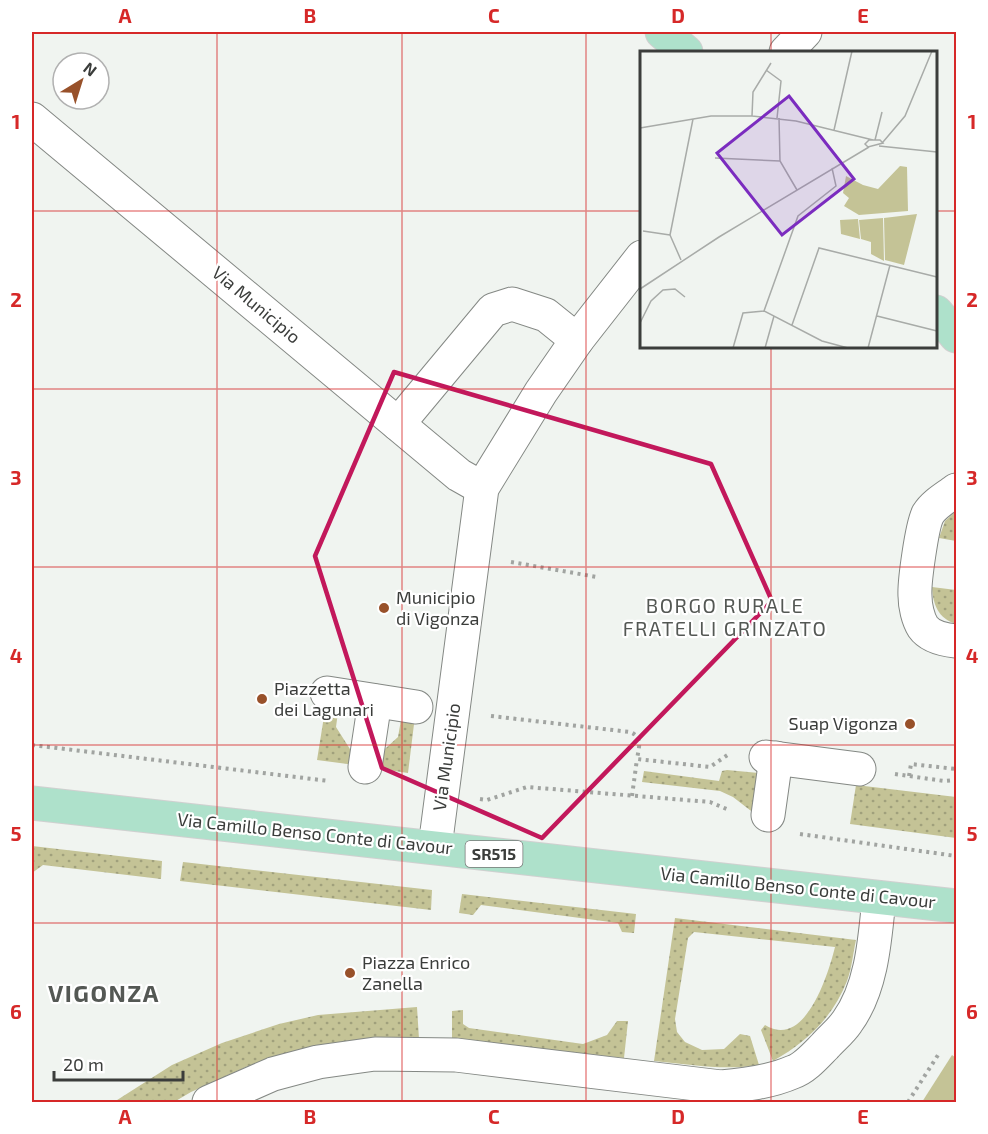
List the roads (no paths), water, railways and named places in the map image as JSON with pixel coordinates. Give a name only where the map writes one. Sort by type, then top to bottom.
[{"type":"main road","points":[[663,32],[685,51]]},
{"type":"main road","points":[[937,313],[957,336]]},
{"type":"main road","name":"Via Camillo Benso Conte di Cavour","points":[[32,803],[957,906]]},
{"type":"street","points":[[787,51],[805,32]]},
{"type":"street","name":"Via Municipio","points":[[32,119],[459,475],[482,488]]},
{"type":"street","name":"Via Municipio","points":[[435,848],[482,488],[541,392],[577,340],[640,260]]},
{"type":"street","points":[[398,424],[493,310],[513,304],[546,315],[577,340]]},
{"type":"street","points":[[957,490],[937,504],[928,514],[924,525],[915,595],[918,614],[924,629],[937,638],[957,641]]},
{"type":"street","points":[[327,693],[416,707]]},
{"type":"street","points":[[365,767],[375,700]]},
{"type":"street","points":[[768,815],[771,758],[859,769]]},
{"type":"street","points":[[209,1102],[273,1074],[318,1062],[375,1054],[456,1055],[721,1087],[740,1086],[795,1072],[818,1054],[848,1022],[867,978],[874,944],[879,898]]},
{"type":"place","name":"Municipio di Vigonza","points":[[384,608]]},
{"type":"place","name":"Piazzetta dei Lagunari","points":[[262,699]]},
{"type":"place","name":"Suap Vigonza","points":[[910,724]]},
{"type":"place","name":"Piazza Enrico Zanella","points":[[350,973]]},
{"type":"district","name":"BORGO RURALE FRATELLI GRINZATO","points":[[725,618]]},
{"type":"district","name":"VIGONZA","points":[[104,994]]}]
